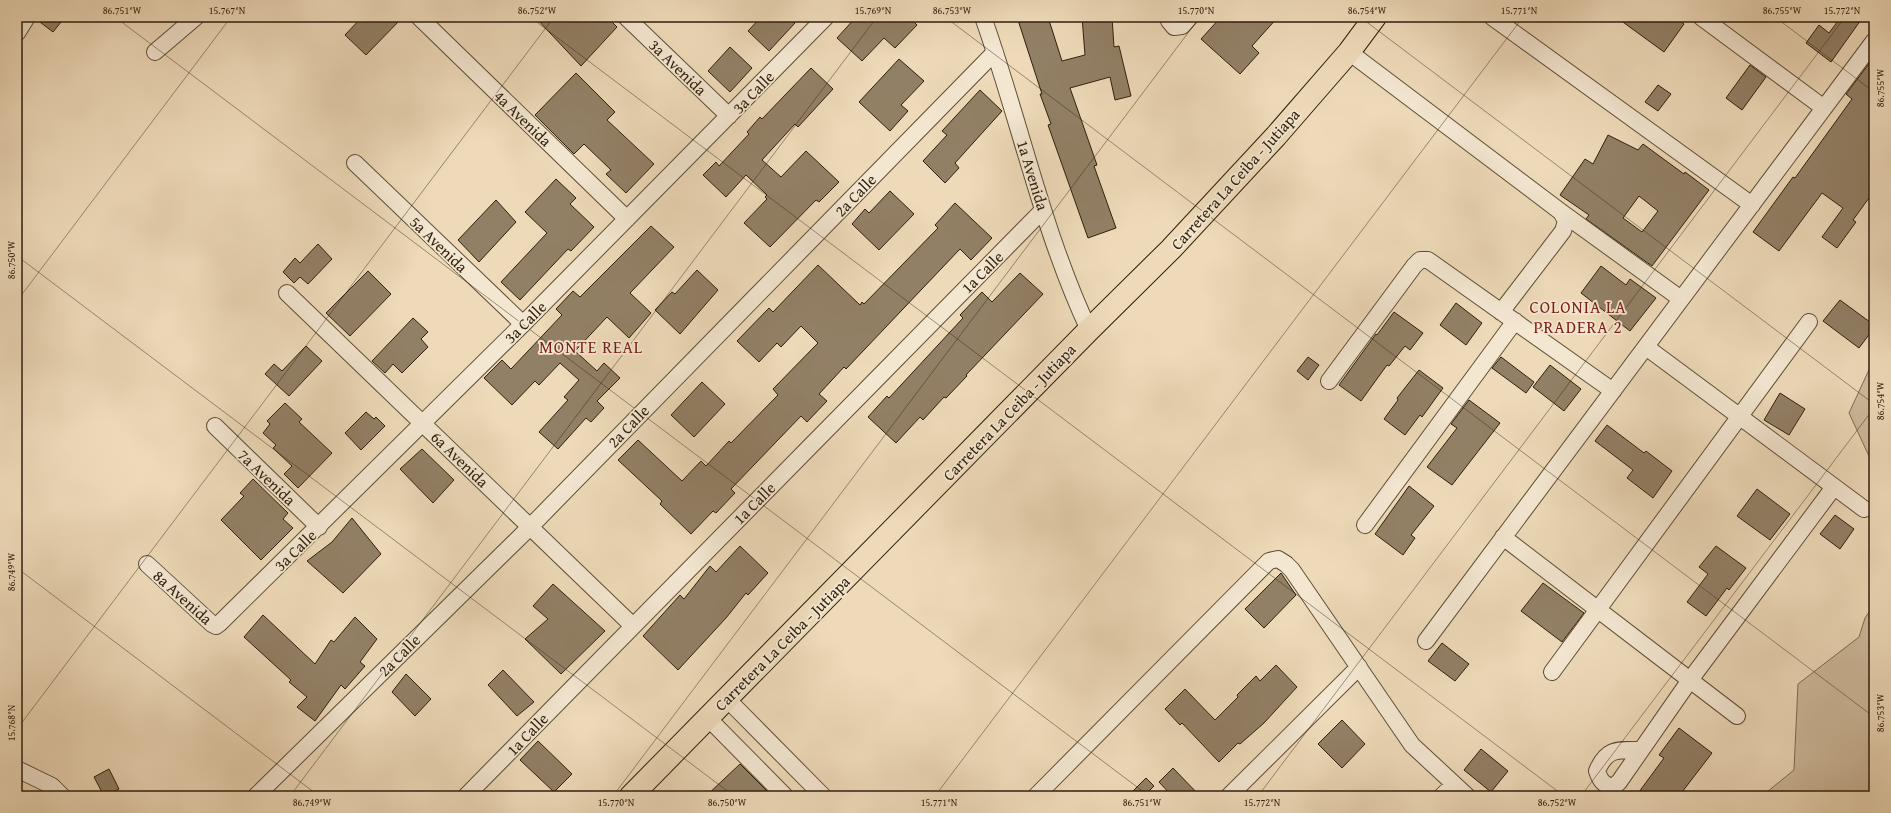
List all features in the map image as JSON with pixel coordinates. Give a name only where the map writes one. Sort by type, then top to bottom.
[{"type":"main road","name":"Carretera La Ceiba - Jutiapa","points":[[631,796],[1089,330],[1171,249],[1276,136],[1349,52],[1375,17]]},
{"type":"street","points":[[17,33],[27,17]]},
{"type":"street","points":[[155,52],[196,17]]},
{"type":"street","name":"4a Avenida","points":[[419,17],[627,219]]},
{"type":"street","name":"3a Avenida","points":[[626,17],[729,116]]},
{"type":"street","name":"3a Calle","points":[[220,623],[319,527],[523,324],[826,17]]},
{"type":"street","name":"1a Avenida","points":[[983,17],[1043,210],[1072,294],[1089,330]]},
{"type":"street","points":[[1169,17],[1169,21],[1174,27],[1182,26],[1190,17]]},
{"type":"street","points":[[1492,17],[1752,205]]},
{"type":"street","points":[[1701,17],[1824,108]]},
{"type":"street","points":[[1426,641],[1874,41]]},
{"type":"street","name":"2a Calle","points":[[256,796],[530,527],[995,52]]},
{"type":"street","points":[[1349,52],[1561,212],[1681,299]]},
{"type":"street","name":"5a Avenida","points":[[355,163],[523,324]]},
{"type":"street","name":"1a Calle","points":[[466,796],[1043,210]]},
{"type":"street","points":[[1501,312],[1563,231],[1566,221],[1561,212]]},
{"type":"street","points":[[1329,381],[1414,266],[1420,260],[1428,260],[1613,391]]},
{"type":"street","name":"6a Avenida","points":[[286,293],[633,626]]},
{"type":"street","points":[[1365,526],[1515,321]]},
{"type":"street","points":[[1552,672],[1600,609],[1810,322]]},
{"type":"street","points":[[1646,347],[1864,509]]},
{"type":"street","name":"7a Avenida","points":[[215,426],[319,527]]},
{"type":"street","points":[[1641,750],[1690,680],[1834,487]]},
{"type":"street","points":[[1504,537],[1738,716]]},
{"type":"street","points":[[1036,796],[1269,561],[1278,559],[1289,567],[1412,745],[1467,796]]},
{"type":"street","name":"8a Avenida","points":[[147,564],[212,624],[216,626],[220,623]]},
{"type":"street","points":[[1229,796],[1359,667]]},
{"type":"street","points":[[727,699],[823,796]]},
{"type":"street","points":[[708,718],[785,796]]},
{"type":"street","points":[[17,769],[52,786],[62,796]]},
{"type":"street","points":[[1442,796],[1454,784]]},
{"type":"shaded area","points":[[1874,359],[1874,467],[1849,413]]},
{"type":"shaded area","points":[[1874,605],[1874,796],[1762,796],[1794,770],[1798,684],[1859,637],[1865,618]]},
{"type":"building","points":[[36,17],[65,17],[53,32],[36,19]]},
{"type":"building","points":[[362,17],[403,17],[366,55],[345,35]]},
{"type":"building","points":[[535,17],[607,17],[617,27],[581,66]]},
{"type":"building","points":[[761,17],[788,17],[795,23],[769,51],[748,31]]},
{"type":"building","points":[[856,17],[909,17],[917,25],[895,48],[884,38],[862,61],[837,38]]},
{"type":"building","points":[[1017,17],[1048,17],[1062,61],[1085,55],[1082,17],[1112,17],[1114,47],[1119,46],[1131,96],[1115,100],[1110,77],[1070,88],[1097,165],[1094,166],[1116,228],[1088,238],[1048,125],[1051,124],[1040,94],[1042,94]]},
{"type":"building","points":[[1221,17],[1278,17],[1252,46],[1259,53],[1240,74],[1201,39]]},
{"type":"building","points":[[1616,17],[1674,17],[1684,24],[1664,52]]},
{"type":"building","points":[[1841,17],[1863,17],[1831,62],[1806,43],[1819,25],[1829,33]]},
{"type":"building","points":[[730,47],[752,68],[730,92],[708,71]]},
{"type":"building","points":[[1874,57],[1874,191],[1853,220],[1856,222],[1837,248],[1822,237],[1843,208],[1822,193],[1779,251],[1753,232],[1793,177],[1795,178],[1852,99],[1846,94]]},
{"type":"building","points":[[899,59],[924,81],[901,105],[908,111],[890,131],[859,102]]},
{"type":"building","points":[[1750,65],[1766,77],[1742,110],[1726,98]]},
{"type":"building","points":[[811,68],[833,89],[798,127],[795,124],[762,160],[781,177],[806,151],[839,182],[819,202],[816,200],[770,247],[744,223],[767,199],[765,197],[767,195],[746,175],[726,197],[703,175],[716,162],[719,166],[749,134],[747,132],[760,117],[762,119]]},
{"type":"building","points":[[576,73],[615,112],[607,120],[654,164],[626,193],[606,174],[611,170],[584,144],[574,154],[535,115]]},
{"type":"building","points":[[1658,85],[1671,94],[1658,111],[1645,102]]},
{"type":"building","points":[[980,90],[1002,111],[955,163],[959,168],[945,183],[923,161],[947,135],[942,131]]},
{"type":"building","points":[[1608,135],[1638,150],[1643,144],[1709,190],[1652,266],[1586,219],[1589,215],[1560,195],[1585,159],[1593,164]],"holes":[[[1639,196],[1658,211],[1642,232],[1623,218]]]},
{"type":"building","points":[[556,179],[576,198],[570,204],[594,227],[571,251],[568,249],[520,300],[501,282],[547,233],[525,212]]},
{"type":"building","points":[[890,191],[914,214],[879,250],[852,224],[865,209],[869,213]]},
{"type":"building","points":[[496,200],[516,222],[479,262],[458,240]]},
{"type":"building","points":[[955,203],[992,238],[971,260],[960,249],[846,369],[844,367],[819,394],[827,401],[807,422],[801,416],[731,489],[735,493],[716,513],[713,511],[691,534],[660,504],[662,501],[618,460],[638,440],[682,481],[701,461],[706,466],[729,441],[731,443],[778,395],[773,389],[818,343],[801,326],[781,347],[777,343],[759,362],[737,341],[769,308],[773,312],[818,265],[860,305],[862,302],[864,304],[938,228],[935,225]]},
{"type":"building","points":[[651,226],[674,247],[630,293],[651,313],[629,338],[607,317],[575,351],[597,371],[604,363],[620,378],[597,401],[604,408],[591,422],[586,418],[558,449],[539,432],[568,400],[564,397],[579,380],[560,363],[539,385],[535,381],[512,405],[484,378],[502,360],[511,369],[562,315],[556,309],[573,291],[580,297]]},
{"type":"building","points":[[318,244],[332,259],[308,284],[300,277],[294,283],[283,272],[295,258],[300,263]]},
{"type":"building","points":[[1601,266],[1626,285],[1630,279],[1656,298],[1630,331],[1581,293]]},
{"type":"building","points":[[697,270],[718,290],[680,334],[655,310],[672,292],[675,294]]},
{"type":"building","points":[[368,271],[391,294],[350,336],[326,313]]},
{"type":"building","points":[[1020,273],[1043,294],[946,398],[944,397],[923,420],[920,417],[896,443],[868,417],[887,396],[889,398],[963,318],[960,315],[982,292],[992,302]]},
{"type":"building","points":[[1840,300],[1874,325],[1874,328],[1859,348],[1823,321]]},
{"type":"building","points":[[1456,303],[1482,323],[1466,345],[1440,325]]},
{"type":"building","points":[[1394,312],[1423,333],[1410,350],[1405,346],[1389,366],[1387,365],[1361,401],[1339,385]]},
{"type":"building","points":[[413,318],[428,332],[421,339],[428,347],[402,373],[393,364],[385,373],[372,361]]},
{"type":"building","points":[[306,346],[322,361],[289,396],[265,374],[274,364],[282,371]]},
{"type":"building","points":[[1308,357],[1319,365],[1308,380],[1297,371]]},
{"type":"building","points":[[1501,357],[1534,382],[1526,393],[1492,368]]},
{"type":"building","points":[[1550,365],[1581,389],[1564,411],[1533,387]]},
{"type":"building","points":[[1419,370],[1443,388],[1422,417],[1420,415],[1405,435],[1384,419],[1398,400],[1397,398]]},
{"type":"building","points":[[702,382],[725,404],[694,437],[671,415]]},
{"type":"building","points":[[1780,393],[1805,409],[1789,435],[1764,420]]},
{"type":"building","points":[[1469,400],[1500,423],[1452,485],[1427,467],[1457,428],[1451,424]]},
{"type":"building","points":[[285,403],[302,419],[299,422],[332,453],[298,488],[284,474],[292,466],[273,448],[276,445],[263,433],[270,424],[267,421]]},
{"type":"building","points":[[366,412],[374,419],[376,417],[385,426],[361,450],[345,433]]},
{"type":"building","points":[[1607,425],[1644,453],[1646,451],[1672,471],[1653,498],[1627,478],[1633,470],[1595,441]]},
{"type":"building","points":[[422,449],[454,480],[433,503],[400,469]]},
{"type":"building","points":[[253,479],[288,513],[283,519],[293,528],[261,560],[221,520],[244,496],[240,493]]},
{"type":"building","points":[[1409,486],[1434,506],[1411,535],[1415,538],[1403,555],[1375,534]]},
{"type":"building","points":[[1757,489],[1790,514],[1770,540],[1737,516]]},
{"type":"building","points":[[1835,515],[1854,529],[1840,549],[1820,534]]},
{"type":"building","points":[[352,518],[381,554],[343,593],[307,561],[332,542]]},
{"type":"building","points":[[740,546],[768,573],[748,595],[746,593],[726,618],[678,670],[643,636],[680,595],[684,599],[710,566],[716,572]]},
{"type":"building","points":[[1716,546],[1746,568],[1729,590],[1727,588],[1706,616],[1687,602],[1708,574],[1699,567]]},
{"type":"building","points":[[1281,573],[1296,595],[1264,628],[1245,609]]},
{"type":"building","points":[[1543,583],[1584,613],[1562,642],[1521,611]]},
{"type":"building","points":[[553,584],[605,631],[561,674],[525,639],[548,619],[533,606]]},
{"type":"building","points":[[263,615],[315,664],[331,640],[334,642],[355,617],[377,639],[360,662],[365,666],[345,689],[341,685],[315,721],[297,707],[307,697],[289,682],[291,680],[244,637]]},
{"type":"building","points":[[1442,643],[1469,664],[1455,681],[1428,661]]},
{"type":"building","points":[[1276,665],[1297,687],[1264,723],[1240,744],[1238,743],[1219,762],[1182,723],[1180,725],[1165,709],[1185,689],[1215,720],[1256,676],[1260,681]]},
{"type":"building","points":[[503,670],[534,702],[517,716],[488,685]]},
{"type":"building","points":[[406,674],[431,699],[415,716],[392,692]]},
{"type":"building","points":[[1342,720],[1365,744],[1342,768],[1318,744]]},
{"type":"building","points":[[1679,728],[1712,753],[1679,796],[1636,796],[1664,758],[1659,755]]},
{"type":"building","points":[[538,741],[572,774],[554,792],[520,760]]},
{"type":"building","points":[[1481,749],[1508,771],[1491,792],[1464,770]]},
{"type":"building","points":[[740,764],[772,796],[706,796]]},
{"type":"building","points":[[1173,768],[1200,796],[1172,796],[1159,782]]},
{"type":"building","points":[[109,769],[119,789],[104,796],[94,777]]},
{"type":"building","points":[[1146,778],[1154,786],[1144,796],[1128,796]]},
{"type":"district","name":"COLONIA LA PRADERA 2","points":[[1578,317]]},
{"type":"district","name":"MONTE REAL","points":[[591,347]]}]
